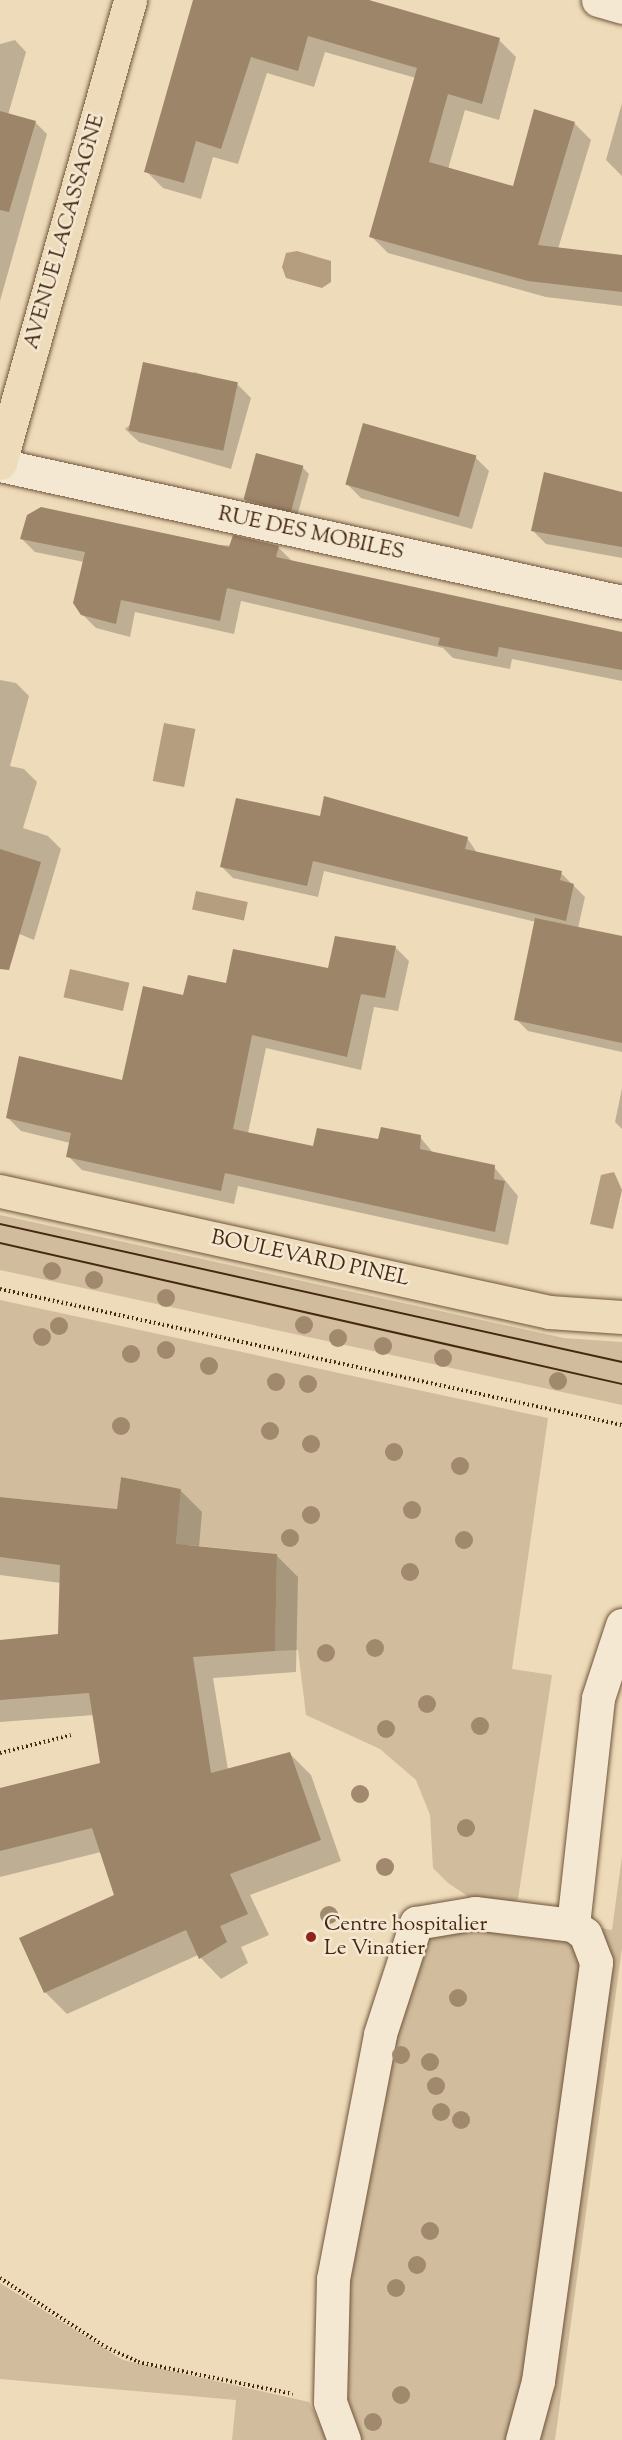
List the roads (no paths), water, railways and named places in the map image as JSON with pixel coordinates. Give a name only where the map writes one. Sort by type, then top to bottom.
[{"type":"main road","name":"AVENUE LACASSAGNE","points":[[0,464],[130,0]]},
{"type":"main road","name":"BOULEVARD PINEL","points":[[0,1191],[549,1312],[622,1317]]},
{"type":"street","points":[[598,0],[622,7]]},
{"type":"street","name":"RUE DES MOBILES","points":[[0,464],[622,602]]},
{"type":"street","points":[[573,1925],[598,1698],[622,1625]]},
{"type":"street","points":[[344,2440],[330,2402],[336,2267],[380,2034],[416,1923],[475,1913],[573,1925],[585,1934],[596,1962],[538,2381],[522,2440]]},
{"type":"tram line","points":[[0,1224],[622,1362]]},
{"type":"tram line","points":[[0,1243],[622,1384]]},
{"type":"place","name":"Centre hospitalier Le Vinatier","points":[[311,1937]]}]
